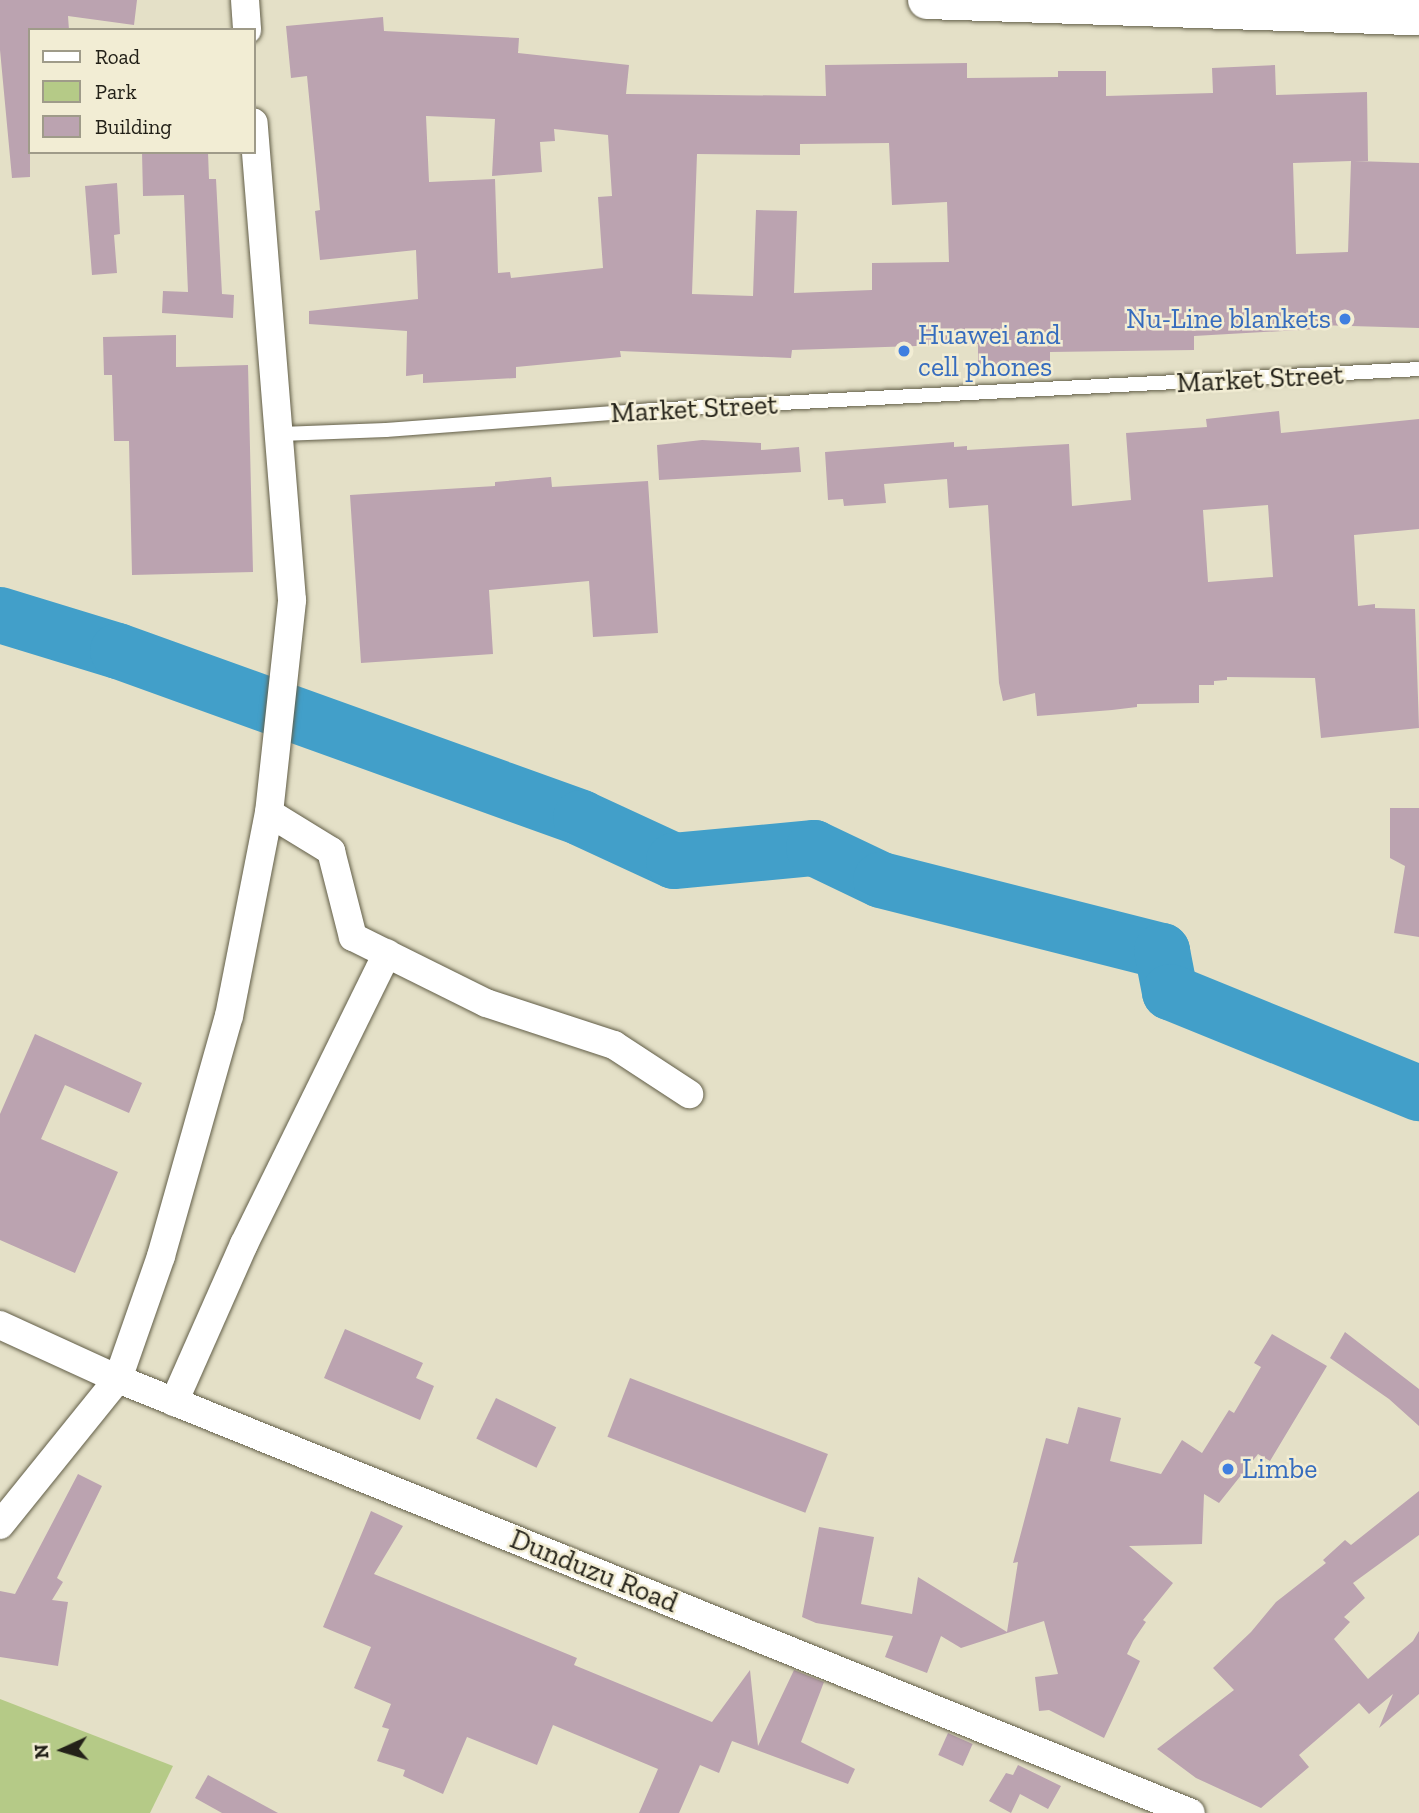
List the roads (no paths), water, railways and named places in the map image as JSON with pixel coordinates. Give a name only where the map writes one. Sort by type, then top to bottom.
[{"type":"highway","points":[[927,0],[1419,16]]},
{"type":"street","points":[[245,0],[247,28]]},
{"type":"street","points":[[0,1525],[118,1379],[161,1256],[229,1016],[269,813],[292,600],[281,434],[256,146]]},
{"type":"street","points":[[269,813],[331,851],[353,937],[486,1003],[614,1045],[689,1094]]},
{"type":"street","points":[[174,1402],[244,1244],[387,953]]},
{"type":"street","name":"Dunduzu Road","points":[[0,1325],[174,1402],[1191,1813]]},
{"type":"lane","name":"Market Street","points":[[281,434],[386,430],[650,410],[1419,369]]},
{"type":"waterway","points":[[0,615],[118,651],[581,818],[674,861],[814,848],[881,880],[1162,951],[1170,992],[1419,1093]]},
{"type":"place","name":"Nu-Line blankets","points":[[1345,319]]},
{"type":"place","name":"Huawei and cell phones","points":[[904,351]]},
{"type":"place","name":"Limbe","points":[[1228,1469]]}]
